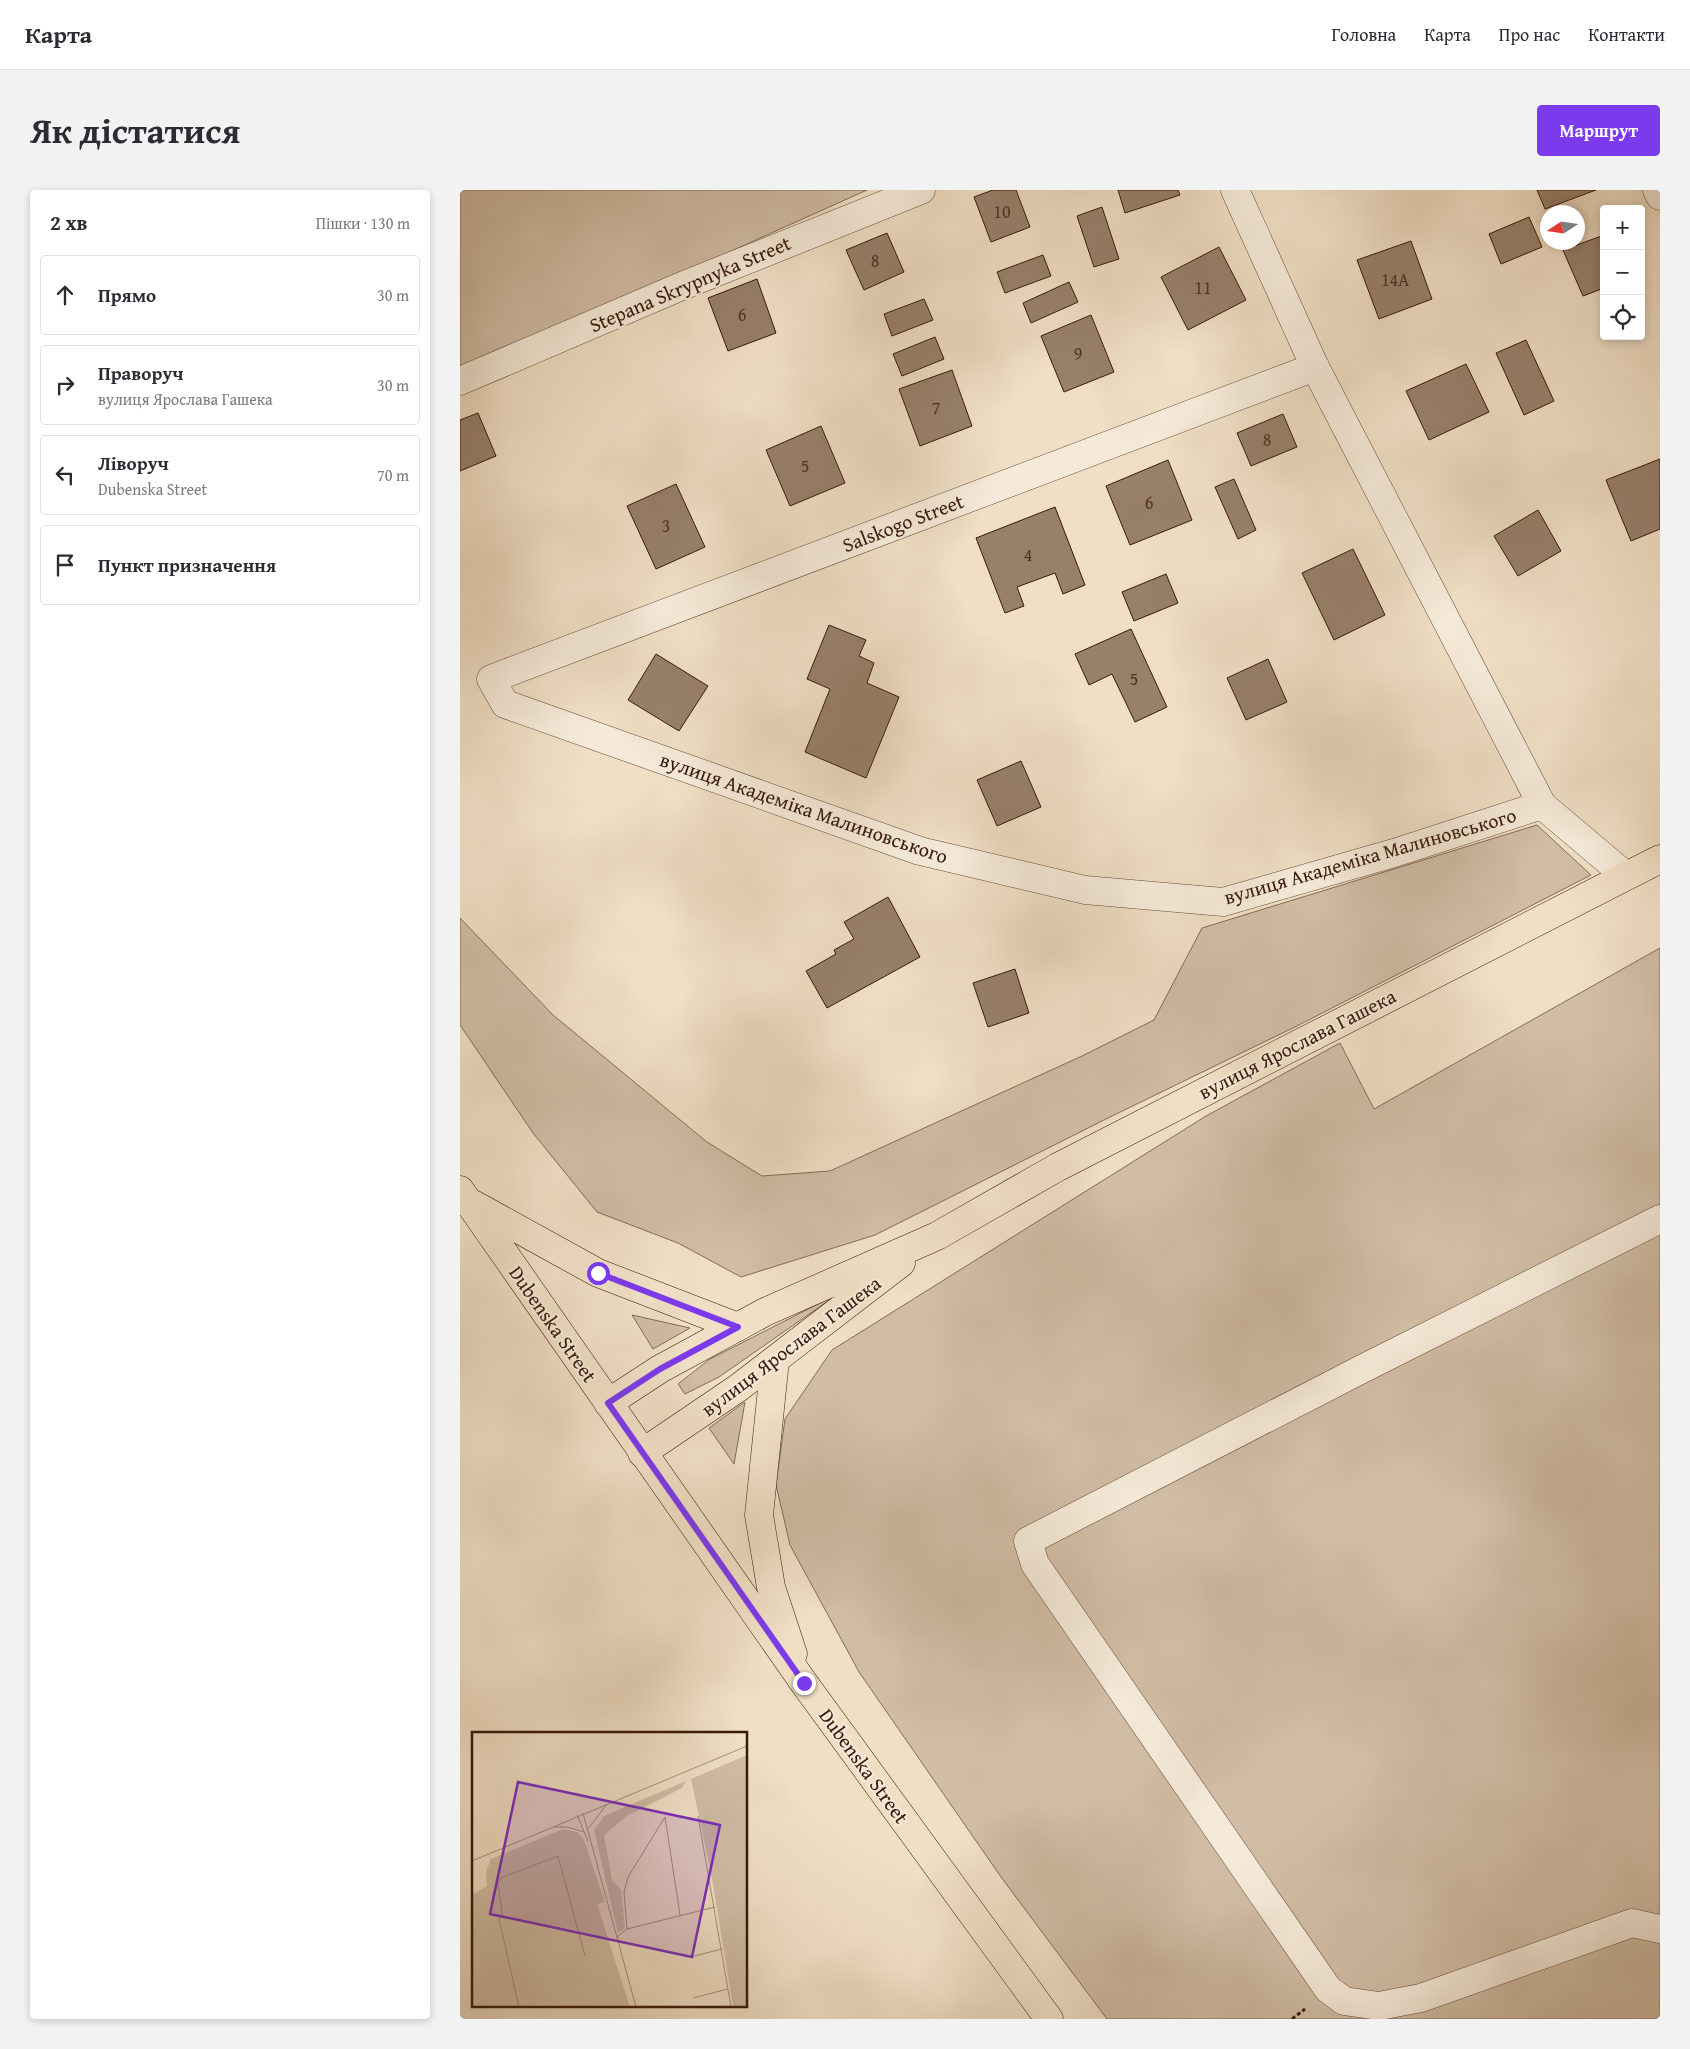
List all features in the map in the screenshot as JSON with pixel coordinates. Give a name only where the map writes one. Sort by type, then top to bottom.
[{"type":"main road","name":"вулиця Ярослава Гашека","points":[[608,1403],[660,1369],[765,1312],[937,1236],[1058,1167],[1660,859]]},
{"type":"main road","points":[[463,1195],[598,1273],[738,1327]]},
{"type":"main road","name":"Dubenska Street","points":[[463,1195],[804,1683],[1049,2019]]},
{"type":"main road","name":"вулиця Ярослава Гашека","points":[[642,1452],[738,1388],[937,1236]]},
{"type":"main road","points":[[775,1360],[759,1515],[771,1587],[804,1683]]},
{"type":"street","name":"Stepana Skrypnyka Street","points":[[460,381],[682,286],[921,190]]},
{"type":"street","points":[[1235,190],[1315,366]]},
{"type":"street","points":[[1657,190],[1660,196]]},
{"type":"street","name":"Salskogo Street","points":[[491,679],[1315,366]]},
{"type":"street","name":"вулиця Академіка Малиновського","points":[[1315,366],[1542,806],[1626,876]]},
{"type":"street","name":"вулиця Академіка Малиновського","points":[[491,679],[505,704],[920,851],[1085,890],[1223,902],[1394,853],[1542,806]]},
{"type":"street","points":[[1660,1219],[1228,1437],[1028,1541],[1035,1564],[1328,1988],[1344,2001],[1379,2006],[1421,1998],[1632,1923],[1660,1929]]},
{"type":"shaded area","points":[[460,190],[867,190],[460,373]]},
{"type":"shaded area","points":[[1537,825],[1591,875],[1297,1026],[875,1235],[741,1277],[678,1243],[597,1212],[533,1133],[460,1025],[460,918],[553,1015],[707,1142],[762,1176],[830,1171],[1082,1056],[1154,1020],[1202,928]]},
{"type":"shaded area","points":[[1660,948],[1660,2019],[1107,2019],[1001,1877],[859,1672],[790,1545],[776,1485],[785,1419],[832,1350],[1206,1116],[1340,1043],[1374,1109]]},
{"type":"shaded area","points":[[838,1294],[719,1377],[685,1394],[678,1384],[710,1359]]},
{"type":"shaded area","points":[[632,1315],[690,1328],[653,1349]]},
{"type":"shaded area","points":[[745,1402],[734,1464],[709,1428]]},
{"type":"building","points":[[993,190],[1016,190],[1030,227],[991,242],[974,197]]},
{"type":"building","points":[[1118,190],[1178,190],[1180,195],[1125,213]]},
{"type":"building","points":[[1537,190],[1596,190],[1556,205],[1543,205]]},
{"type":"building","points":[[1102,207],[1119,259],[1094,267],[1077,216]]},
{"type":"building","points":[[1529,217],[1540,242],[1540,248],[1501,264],[1489,234]]},
{"type":"building","points":[[887,233],[904,272],[864,290],[846,250]]},
{"type":"building","points":[[1600,236],[1600,290],[1583,296],[1563,250],[1585,250],[1585,242]]},
{"type":"building","points":[[1411,241],[1432,299],[1379,319],[1357,260]]},
{"type":"building","points":[[1219,247],[1246,300],[1188,330],[1161,277]]},
{"type":"building","points":[[1043,255],[1051,276],[1005,293],[997,272]]},
{"type":"building","points":[[757,279],[776,333],[728,351],[708,298]]},
{"type":"building","points":[[1069,282],[1078,302],[1031,323],[1023,303]]},
{"type":"building","points":[[924,299],[933,320],[892,336],[884,314]]},
{"type":"building","points":[[1091,315],[1114,372],[1064,392],[1041,336]]},
{"type":"building","points":[[935,337],[944,359],[902,376],[893,354]]},
{"type":"building","points":[[1526,340],[1554,401],[1524,415],[1496,353]]},
{"type":"building","points":[[1466,364],[1489,412],[1429,440],[1406,391]]},
{"type":"building","points":[[952,370],[972,426],[920,446],[899,389]]},
{"type":"building","points":[[478,413],[496,456],[460,471],[460,420]]},
{"type":"building","points":[[1283,414],[1297,447],[1251,466],[1237,433]]},
{"type":"building","points":[[821,426],[845,483],[790,506],[766,450]]},
{"type":"building","points":[[1660,459],[1660,529],[1631,541],[1606,480]]},
{"type":"building","points":[[1168,460],[1192,520],[1130,545],[1106,486]]},
{"type":"building","points":[[1234,479],[1256,530],[1238,539],[1215,487]]},
{"type":"building","points":[[676,484],[705,547],[656,569],[627,506]]},
{"type":"building","points":[[1055,507],[1085,585],[1063,594],[1055,573],[1017,587],[1024,606],[1005,613],[976,538]]},
{"type":"building","points":[[1538,510],[1561,551],[1518,576],[1494,536]]},
{"type":"building","points":[[1353,549],[1385,615],[1334,640],[1302,573]]},
{"type":"building","points":[[1166,574],[1178,603],[1134,621],[1122,592]]},
{"type":"building","points":[[829,625],[866,640],[859,656],[874,663],[867,683],[899,697],[866,778],[805,752],[830,689],[807,679]]},
{"type":"building","points":[[1131,629],[1167,707],[1135,722],[1112,674],[1089,685],[1075,654]]},
{"type":"building","points":[[656,654],[708,686],[679,731],[628,700]]},
{"type":"building","points":[[1268,659],[1287,702],[1246,720],[1227,678]]},
{"type":"building","points":[[1021,761],[1041,807],[997,826],[977,780]]},
{"type":"building","points":[[888,897],[920,957],[827,1008],[806,971],[836,954],[834,950],[854,939],[844,922]]},
{"type":"building","points":[[1015,969],[1029,1013],[988,1027],[973,983]]},
{"type":"route","points":[[598,1273],[738,1327],[660,1369],[608,1403],[804,1683]]}]
